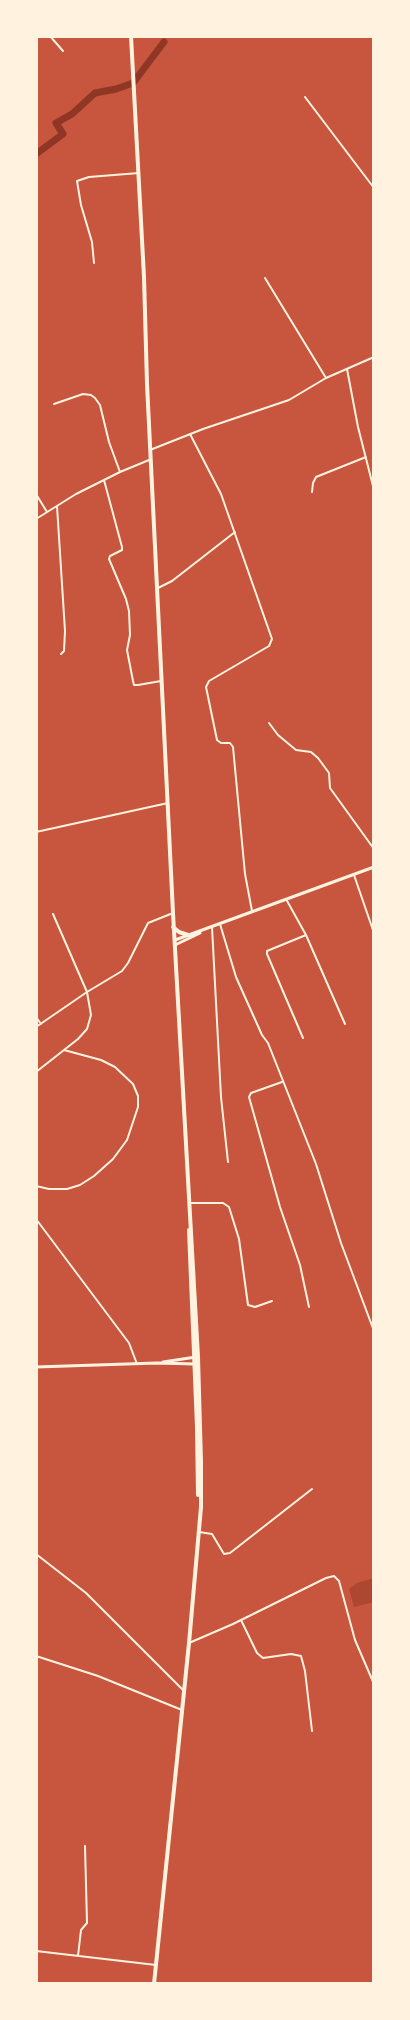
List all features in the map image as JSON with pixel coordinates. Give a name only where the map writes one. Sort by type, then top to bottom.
[{"type":"highway","points":[[131,36],[201,1462],[199,1532],[154,1984]]},
{"type":"highway","points":[[174,926],[179,932],[188,935]]},
{"type":"main road","points":[[175,942],[374,867]]},
{"type":"main road","points":[[175,942],[204,930]]},
{"type":"main road","points":[[157,1363],[196,1357]]},
{"type":"main road","points":[[36,1367],[157,1363],[196,1364]]},
{"type":"street","points":[[50,36],[63,51]]},
{"type":"street","points":[[305,97],[374,188]]},
{"type":"street","points":[[94,263],[92,242],[81,205],[77,181],[88,177],[139,173]]},
{"type":"street","points":[[265,278],[326,378]]},
{"type":"street","points":[[150,450],[190,434],[289,400],[326,378],[374,357]]},
{"type":"street","points":[[347,369],[358,427],[374,490]]},
{"type":"street","points":[[54,404],[83,394],[91,395],[95,398],[100,405],[108,442],[120,472]]},
{"type":"street","points":[[190,434],[220,494],[235,532],[272,642],[269,646],[235,664],[209,681],[206,692],[216,740],[221,743],[230,743],[233,747],[245,874],[252,912]]},
{"type":"street","points":[[312,492],[312,482],[316,477],[366,457]]},
{"type":"street","points":[[36,519],[104,480],[151,460]]},
{"type":"street","points":[[104,480],[122,547],[122,550],[110,556],[109,559],[126,599],[129,611],[130,635],[127,650],[134,685],[162,680]]},
{"type":"street","points":[[36,494],[47,512]]},
{"type":"street","points":[[57,506],[65,632],[64,652],[61,654]]},
{"type":"street","points":[[157,589],[172,581],[235,532]]},
{"type":"street","points":[[269,724],[278,735],[296,750],[311,752],[318,758],[329,773],[329,785],[332,791],[374,850]]},
{"type":"street","points":[[36,832],[169,803]]},
{"type":"street","points":[[354,874],[374,933]]},
{"type":"street","points":[[286,899],[306,935],[345,1024]]},
{"type":"street","points":[[36,1027],[87,992],[122,971],[148,923],[173,913]]},
{"type":"street","points":[[36,1072],[78,1039],[91,1022],[87,992],[54,914]]},
{"type":"street","points":[[370,922],[374,921]]},
{"type":"street","points":[[220,924],[234,972],[262,1035],[268,1043],[316,1164],[341,1243],[374,1331]]},
{"type":"street","points":[[212,927],[221,1098],[228,1162]]},
{"type":"street","points":[[303,1038],[267,951],[306,935]]},
{"type":"street","points":[[36,1017],[40,1024]]},
{"type":"street","points":[[36,1186],[49,1189],[67,1189],[80,1185],[94,1176],[113,1159],[127,1140],[138,1107],[138,1096],[128,1077],[115,1067],[101,1060],[64,1050]]},
{"type":"street","points":[[283,1082],[251,1093],[249,1097],[280,1207],[300,1265],[309,1307]]},
{"type":"street","points":[[188,1202],[223,1203],[229,1207],[239,1238],[248,1305],[255,1307],[272,1300]]},
{"type":"street","points":[[36,1219],[129,1344],[136,1364]]},
{"type":"street","points":[[199,1532],[212,1534],[224,1554],[230,1553],[312,1490]]},
{"type":"street","points":[[36,1554],[86,1593],[184,1691]]},
{"type":"street","points":[[189,1643],[241,1620],[326,1578],[334,1576],[337,1578],[361,1657],[374,1684]]},
{"type":"street","points":[[241,1620],[257,1653],[263,1658],[291,1654],[301,1656],[305,1671],[312,1731]]},
{"type":"street","points":[[36,1656],[98,1676],[182,1710]]},
{"type":"street","points":[[78,1956],[80,1930],[87,1923],[85,1846]]},
{"type":"street","points":[[36,1951],[156,1965]]},
{"type":"shaded area","points":[[374,1578],[374,1602],[354,1607],[349,1589],[357,1583]]},
{"type":"waterway","points":[[36,154],[63,134],[56,123],[72,114],[95,93],[133,83],[164,42]]}]
